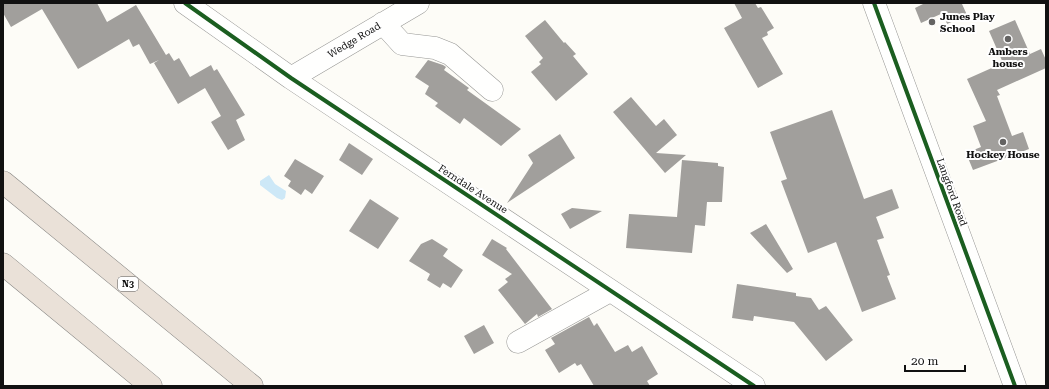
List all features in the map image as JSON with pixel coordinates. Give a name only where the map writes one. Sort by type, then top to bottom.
[{"type":"highway","name":"N3","points":[[3,182],[252,386]]},
{"type":"highway","points":[[3,264],[151,386]]},
{"type":"street","name":"Ferndale Avenue","points":[[185,3],[291,78],[754,386]]},
{"type":"street","name":"Wedge Road","points":[[291,78],[418,3]]},
{"type":"street","name":"Langford Road","points":[[874,3],[1015,386]]},
{"type":"street","points":[[384,23],[402,44],[435,48],[450,54],[492,90]]},
{"type":"street","points":[[518,342],[610,291]]},
{"type":"water","points":[[269,175],[275,184],[286,191],[285,198],[282,200],[260,185],[260,181]]},
{"type":"building","points":[[3,3],[97,3],[107,22],[136,5],[166,55],[169,53],[174,61],[179,58],[190,77],[211,65],[214,71],[217,69],[245,115],[236,120],[245,140],[228,150],[211,122],[221,116],[205,88],[178,104],[154,63],[159,60],[150,64],[139,44],[133,47],[129,39],[78,69],[42,9],[11,27],[3,13]]},
{"type":"building","points":[[734,3],[755,3],[758,8],[761,7],[774,28],[767,32],[768,35],[762,38],[783,74],[758,88],[724,28],[742,18]]},
{"type":"building","points":[[925,3],[965,3],[962,4],[967,15],[947,24],[943,13],[921,23],[915,8]]},
{"type":"building","points":[[545,20],[564,43],[565,42],[576,54],[573,56],[588,74],[556,101],[531,72],[541,64],[539,62],[543,58],[525,36]]},
{"type":"building","points":[[1015,20],[1030,54],[1041,49],[1046,60],[1046,68],[997,90],[1000,95],[997,96],[1012,136],[1023,132],[1029,149],[973,170],[966,153],[981,147],[973,126],[986,121],[967,79],[1003,63],[989,31]]},
{"type":"building","points":[[428,60],[446,67],[444,70],[469,88],[467,90],[521,129],[501,146],[464,118],[460,124],[435,106],[438,103],[425,94],[429,86],[415,77]]},
{"type":"building","points":[[631,97],[656,126],[664,119],[677,135],[656,153],[686,155],[665,173],[613,112]]},
{"type":"building","points":[[832,110],[864,199],[892,189],[899,208],[876,217],[884,238],[877,240],[890,275],[887,276],[896,299],[862,312],[836,242],[808,253],[781,181],[787,179],[770,132]]},
{"type":"building","points":[[560,134],[575,158],[507,203],[533,163],[528,155]]},
{"type":"building","points":[[349,143],[373,159],[362,175],[339,160]]},
{"type":"building","points":[[295,159],[324,176],[312,194],[305,189],[301,195],[288,186],[291,181],[284,176]]},
{"type":"building","points":[[682,160],[718,163],[718,166],[724,167],[722,202],[707,202],[705,226],[695,225],[692,253],[626,248],[629,214],[677,217]]},
{"type":"building","points":[[370,199],[399,218],[378,249],[349,231]]},
{"type":"building","points":[[572,208],[602,211],[570,229],[561,214]]},
{"type":"building","points":[[766,224],[793,269],[787,273],[750,233]]},
{"type":"building","points":[[432,239],[448,249],[443,256],[463,270],[451,288],[443,283],[440,288],[427,280],[430,274],[409,261],[421,244]]},
{"type":"building","points":[[492,239],[507,248],[506,249],[552,309],[538,317],[537,314],[525,324],[498,290],[508,282],[505,279],[512,274],[482,255]]},
{"type":"building","points":[[737,284],[796,293],[796,296],[811,298],[819,310],[826,306],[853,340],[826,361],[794,322],[754,316],[753,321],[732,318]]},
{"type":"building","points":[[589,317],[594,326],[597,323],[615,352],[628,345],[632,352],[642,346],[658,374],[647,381],[650,386],[594,386],[581,364],[577,366],[575,363],[559,373],[545,350],[555,344],[551,338]]},
{"type":"building","points":[[484,325],[494,343],[474,354],[464,336]]},
{"type":"cycle path","points":[[185,3],[291,78],[754,386]]},
{"type":"cycle path","points":[[874,3],[1015,386]]},
{"type":"place","name":"Junes Play School","points":[[932,22]]},
{"type":"place","name":"Ambers house","points":[[1008,39]]},
{"type":"place","name":"Hockey House","points":[[1003,142]]}]
